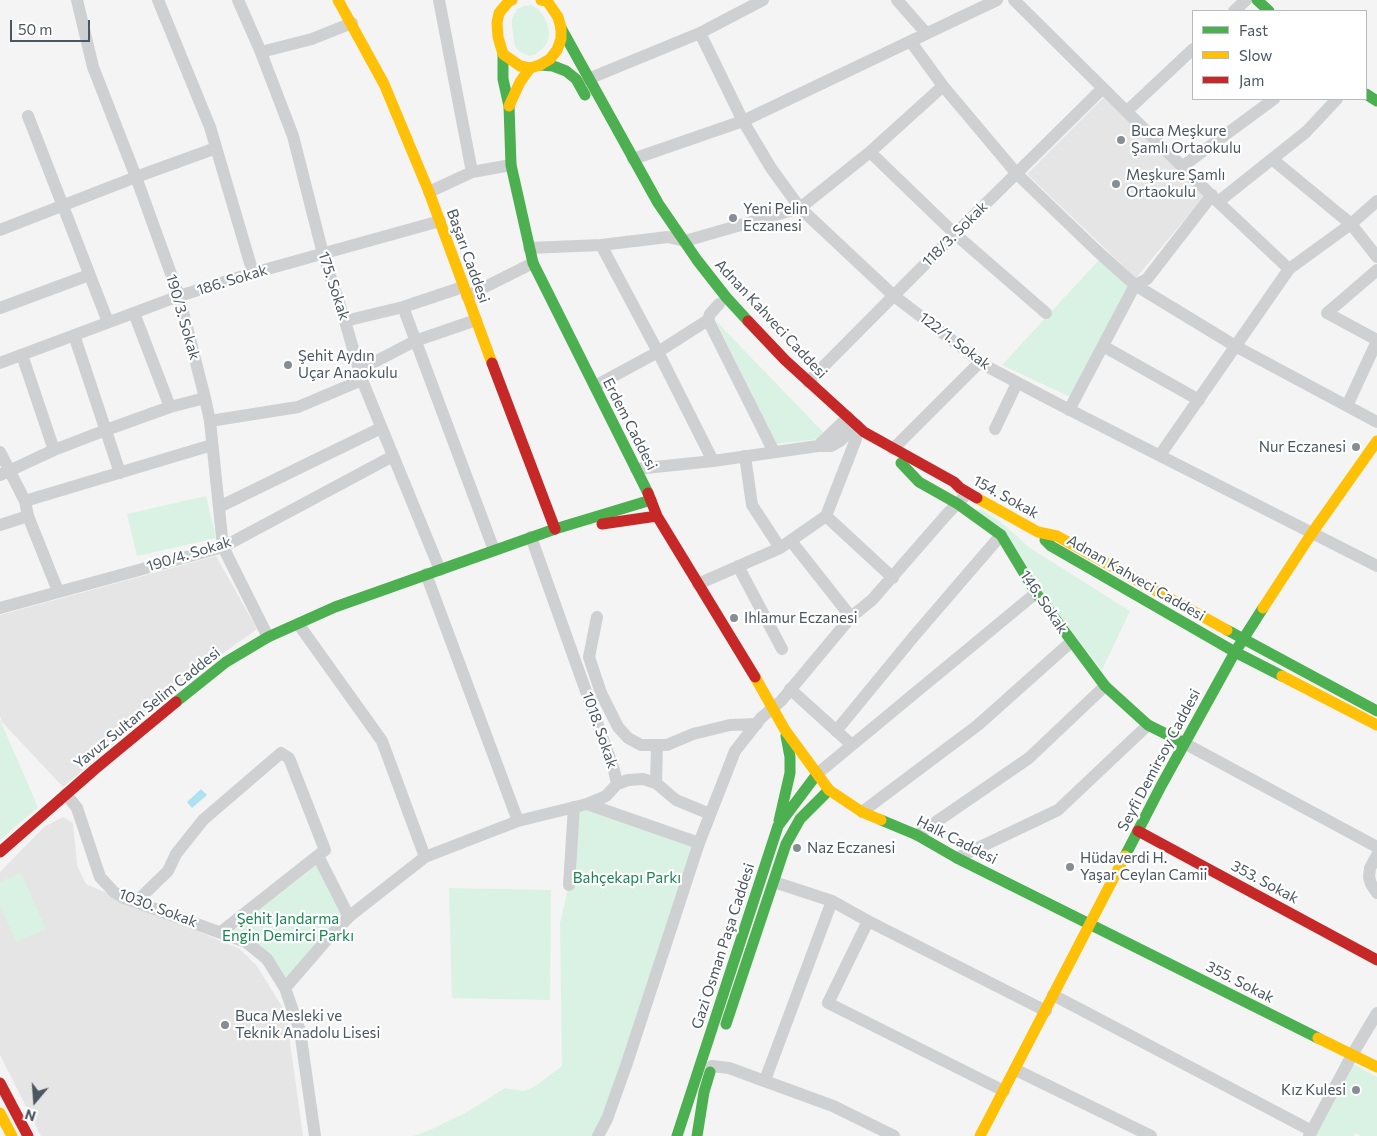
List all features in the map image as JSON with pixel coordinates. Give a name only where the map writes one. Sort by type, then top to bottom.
[{"type":"main road","name":"Başarı Caddesi","points":[[338,0],[384,84],[429,192],[555,529]]},
{"type":"main road","points":[[496,0],[499,14]]},
{"type":"main road","points":[[499,14],[509,1],[512,0]]},
{"type":"main road","name":"Adnan Kahveci Caddesi","points":[[545,0],[558,17],[561,28],[588,79],[658,203],[697,260],[726,297],[850,428],[864,432],[954,482],[964,490]]},
{"type":"main road","points":[[1257,0],[1268,10]]},
{"type":"main road","name":"Erdem Caddesi","points":[[499,14],[497,24],[498,37],[504,54],[503,80],[509,106],[511,165],[533,263],[636,469],[657,516],[774,708],[785,730],[817,774]]},
{"type":"main road","points":[[509,106],[520,82],[535,67],[550,59],[557,50],[561,39],[561,28]]},
{"type":"main road","name":"Adnan Kahveci Caddesi","points":[[504,54],[520,66],[554,66],[566,70],[576,79],[650,209],[688,266],[719,304],[777,367],[850,428],[901,463],[950,488],[964,490]]},
{"type":"main road","name":"Seyfi Demirsoy Caddesi","points":[[980,1136],[1016,1070],[1184,743],[1235,652],[1312,533],[1377,441]]},
{"type":"main road","name":"146. Sokak","points":[[901,463],[919,482],[958,504],[1002,536],[1036,593],[1105,686],[1148,725],[1184,743]]},
{"type":"main road","name":"154. Sokak","points":[[964,490],[1038,532]]},
{"type":"main road","name":"Yavuz Sultan Selim Caddesi","points":[[0,852],[66,794],[226,662],[268,637],[335,608],[426,574],[555,529],[651,500]]},
{"type":"main road","name":"Yavuz Sultan Selim Caddesi","points":[[555,529],[657,516]]},
{"type":"main road","name":"Adnan Kahveci Caddesi","points":[[1038,532],[1057,536],[1377,711]]},
{"type":"main road","name":"Adnan Kahveci Caddesi","points":[[1038,532],[1051,546],[1235,652],[1377,725]]},
{"type":"main road","points":[[778,826],[790,773],[790,756],[785,730]]},
{"type":"main road","name":"Halk Caddesi","points":[[817,774],[829,790],[862,812],[917,835],[957,858],[1090,923]]},
{"type":"main road","name":"Gazi Osman Paşa Caddesi","points":[[676,1136],[778,826],[817,774]]},
{"type":"main road","name":"Gazi Osman Paşa Caddesi","points":[[722,1038],[786,844],[800,819],[829,790]]},
{"type":"main road","name":"353. Sokak","points":[[1138,831],[1377,960]]},
{"type":"main road","name":"355. Sokak","points":[[1090,923],[1377,1067]]},
{"type":"main road","points":[[697,1136],[698,1117],[714,1061]]},
{"type":"main road","points":[[0,1083],[28,1136]]},
{"type":"main road","points":[[0,1113],[12,1136]]},
{"type":"street","name":"190/3. Sokak","points":[[77,0],[93,68],[136,177],[179,296],[206,398],[223,547],[268,637]]},
{"type":"street","points":[[158,0],[210,127],[253,273]]},
{"type":"street","name":"175. Sokak","points":[[238,0],[261,52],[293,136],[323,254],[360,375],[440,570]]},
{"type":"street","points":[[439,0],[472,172]]},
{"type":"street","points":[[588,79],[700,33],[763,0]]},
{"type":"street","points":[[897,0],[926,33]]},
{"type":"street","points":[[633,159],[743,121],[997,0]]},
{"type":"street","points":[[1014,0],[1215,199],[1289,269]]},
{"type":"street","points":[[1235,10],[1246,0]]},
{"type":"street","points":[[261,52],[312,39],[352,23]]},
{"type":"street","name":"122/1. Sokak","points":[[700,33],[743,121],[771,168],[800,208],[894,296],[980,362],[1017,383],[1377,566]]},
{"type":"street","points":[[912,42],[944,86],[1017,174],[1135,285],[1237,347],[1377,422]]},
{"type":"street","points":[[1127,110],[1192,50]]},
{"type":"street","points":[[529,248],[601,245],[668,237],[685,242],[800,208],[870,152],[944,86]]},
{"type":"street","name":"118/3. Sokak","points":[[808,382],[1103,88]]},
{"type":"street","points":[[1183,166],[1273,100]]},
{"type":"street","points":[[1069,410],[1135,285],[1147,278],[1215,199],[1272,160],[1306,132],[1336,100]]},
{"type":"street","points":[[28,116],[108,322]]},
{"type":"street","points":[[0,230],[216,148]]},
{"type":"street","points":[[870,152],[955,234],[1046,312]]},
{"type":"street","points":[[1272,160],[1351,224],[1377,256]]},
{"type":"street","points":[[429,192],[472,172],[511,165]]},
{"type":"street","points":[[1160,455],[1237,347],[1289,269],[1351,224],[1377,201]]},
{"type":"street","name":"186. Sokak","points":[[0,363],[179,296],[253,273],[440,221]]},
{"type":"street","points":[[601,245],[713,461]]},
{"type":"street","points":[[345,321],[465,292],[533,263]]},
{"type":"street","points":[[1347,406],[1377,341],[1327,313],[1377,270]]},
{"type":"street","points":[[0,308],[89,275]]},
{"type":"street","points":[[595,386],[658,352],[708,320],[710,314],[719,304]]},
{"type":"street","points":[[402,307],[494,550]]},
{"type":"street","points":[[134,312],[170,407]]},
{"type":"street","points":[[210,422],[298,406],[360,375],[415,341],[476,320]]},
{"type":"street","points":[[708,320],[774,452]]},
{"type":"street","points":[[74,335],[120,473]]},
{"type":"street","points":[[1103,346],[1199,400]]},
{"type":"street","points":[[22,355],[54,450]]},
{"type":"street","points":[[893,449],[980,362]]},
{"type":"street","points":[[995,429],[1017,383]]},
{"type":"street","points":[[5,473],[54,450],[106,430],[170,407],[206,398]]},
{"type":"street","points":[[219,507],[382,428]]},
{"type":"street","points":[[636,469],[713,461],[818,446],[850,428]]},
{"type":"street","points":[[698,584],[780,548],[826,516],[850,428]]},
{"type":"street","points":[[25,501],[212,445]]},
{"type":"street","points":[[0,452],[5,473],[25,501],[28,516],[58,591]]},
{"type":"street","name":"190/4. Sokak","points":[[0,608],[223,547],[393,456]]},
{"type":"street","points":[[745,456],[752,506],[780,548]]},
{"type":"street","points":[[598,1136],[626,1063],[698,843],[735,751],[756,724],[774,708],[851,617],[872,600],[893,578],[948,513],[958,504],[964,490]]},
{"type":"street","points":[[0,525],[28,516]]},
{"type":"street","points":[[826,516],[893,578]]},
{"type":"street","points":[[836,731],[915,635],[1002,536]]},
{"type":"street","name":"1018. Sokak","points":[[285,988],[349,917],[425,858],[518,821],[581,805],[606,796],[617,784],[605,743],[531,537]]},
{"type":"street","points":[[791,541],[851,617]]},
{"type":"street","points":[[738,566],[782,649]]},
{"type":"street","points":[[426,574],[518,821]]},
{"type":"street","points":[[817,774],[1036,593]]},
{"type":"street","points":[[597,617],[589,657],[601,693],[618,726],[628,738],[641,745],[667,745],[693,734],[730,725],[756,724]]},
{"type":"street","points":[[299,625],[382,741],[425,858]]},
{"type":"street","points":[[862,812],[978,725],[1071,642]]},
{"type":"street","points":[[917,835],[1029,758],[1105,686]]},
{"type":"street","points":[[790,689],[852,745]]},
{"type":"street","points":[[957,858],[1058,810],[1148,725]]},
{"type":"street","points":[[605,743],[628,738]]},
{"type":"street","points":[[1184,743],[1377,847]]},
{"type":"street","points":[[656,783],[657,745]]},
{"type":"street","points":[[136,902],[168,871],[176,854],[203,820],[281,753],[289,758],[325,850],[221,932]]},
{"type":"street","points":[[617,784],[628,780],[643,779],[656,783],[676,800],[710,814]]},
{"type":"street","name":"1030. Sokak","points":[[66,794],[77,808],[100,877],[114,892],[136,902],[246,942],[267,959],[285,988],[300,1031],[316,1136]]},
{"type":"street","points":[[569,885],[581,805],[698,843]]},
{"type":"street","points":[[318,856],[349,917]]},
{"type":"street","points":[[1377,856],[1370,868],[1369,877],[1377,893]]},
{"type":"street","points":[[774,882],[832,901],[1046,1010]]},
{"type":"street","points":[[765,1080],[832,901]]},
{"type":"street","points":[[868,921],[828,1003],[1004,1091]]},
{"type":"street","points":[[1053,995],[1311,1133],[1352,1055],[1377,1013]]},
{"type":"street","points":[[714,1061],[832,1106],[894,1136]]},
{"type":"street","points":[[1016,1070],[1151,1136]]},
{"type":"shaded area","name":"Meşkure Şamlı Ortaokulu","points":[[1106,95],[1205,195],[1136,278],[1027,174]]},
{"type":"shaded area","points":[[216,556],[257,629],[200,670],[63,787],[2,722],[0,716],[0,615]]},
{"type":"shaded area","points":[[63,817],[73,823],[77,865],[86,884],[240,949],[257,966],[286,1013],[303,1136],[41,1136],[0,1055],[0,872],[44,827]]},
{"type":"green space","points":[[531,5],[543,15],[549,34],[547,43],[542,49],[536,54],[529,56],[520,52],[515,46],[512,19],[517,9]]},
{"type":"green space","points":[[1099,260],[1130,285],[1070,397],[1002,365]]},
{"type":"green space","points":[[716,321],[823,432],[819,439],[776,444]]},
{"type":"green space","points":[[206,496],[216,538],[137,556],[127,514]]},
{"type":"green space","points":[[976,509],[982,510],[1001,522],[1030,548],[1130,611],[1102,670]]},
{"type":"green space","points":[[0,720],[38,807],[0,840]]},
{"type":"green space","name":"Bahçekapı Parkı","points":[[574,807],[699,843],[597,1136],[413,1136],[467,1112],[505,1088],[524,1091],[534,1087],[562,1066],[560,923],[569,885]]},
{"type":"green space","name":"Şehit Jandarma Engin Demirci Parkı","points":[[318,856],[349,917],[285,988],[267,959],[221,932]]},
{"type":"green space","points":[[21,873],[46,929],[16,942],[0,906],[0,882]]},
{"type":"green space","points":[[449,888],[551,890],[550,1000],[452,998]]},
{"type":"green space","points":[[1349,1062],[1377,1077],[1377,1136],[1361,1136],[1355,1133],[1353,1136],[1310,1136]]},
{"type":"water","points":[[201,789],[207,795],[192,808],[187,802]]},
{"type":"traffic: fast","points":[[1257,0],[1268,10]]},
{"type":"traffic: fast","points":[[561,28],[658,203],[697,260],[748,321]]},
{"type":"traffic: fast","points":[[503,54],[503,79],[509,106],[511,165],[533,263],[648,493]]},
{"type":"traffic: fast","points":[[540,65],[553,66],[566,71],[576,79],[585,95]]},
{"type":"traffic: fast","points":[[1367,95],[1377,101]]},
{"type":"traffic: fast","points":[[901,463],[919,482],[958,504],[1001,535],[1036,593],[1105,686],[1148,725],[1184,743]]},
{"type":"traffic: fast","points":[[176,702],[226,662],[268,637],[335,607],[555,529],[651,500]]},
{"type":"traffic: fast","points":[[1045,540],[1051,546],[1235,652],[1282,676]]},
{"type":"traffic: fast","points":[[1125,856],[1161,786],[1235,652],[1263,608]]},
{"type":"traffic: fast","points":[[1227,630],[1377,711]]},
{"type":"traffic: fast","points":[[779,821],[790,773],[790,757],[786,736]]},
{"type":"traffic: fast","points":[[677,1136],[778,826],[817,774]]},
{"type":"traffic: fast","points":[[726,1024],[786,844],[800,819],[829,790]]},
{"type":"traffic: fast","points":[[881,820],[917,835],[957,858],[1318,1038]]},
{"type":"traffic: fast","points":[[697,1136],[704,1092],[710,1072]]},
{"type":"traffic: slow","points":[[338,0],[384,84],[429,192],[492,363]]},
{"type":"traffic: slow","points":[[512,0],[499,13],[497,23],[498,37],[503,54],[520,66],[530,68],[550,59],[557,50],[561,39],[558,17],[547,1],[541,0]]},
{"type":"traffic: slow","points":[[509,106],[520,82],[530,68]]},
{"type":"traffic: slow","points":[[1263,608],[1312,533],[1377,441]]},
{"type":"traffic: slow","points":[[977,498],[1038,532],[1057,536],[1227,630]]},
{"type":"traffic: slow","points":[[1282,676],[1377,725]]},
{"type":"traffic: slow","points":[[755,677],[785,730],[829,790],[862,812],[881,820]]},
{"type":"traffic: slow","points":[[980,1136],[1125,856]]},
{"type":"traffic: slow","points":[[1318,1038],[1377,1067]]},
{"type":"traffic: slow","points":[[0,1113],[12,1136]]},
{"type":"traffic: jam","points":[[748,321],[785,360],[864,432],[954,482],[977,498]]},
{"type":"traffic: jam","points":[[492,363],[555,529]]},
{"type":"traffic: jam","points":[[648,493],[657,516],[755,677]]},
{"type":"traffic: jam","points":[[602,524],[657,516]]},
{"type":"traffic: jam","points":[[0,852],[95,769],[176,702]]},
{"type":"traffic: jam","points":[[1138,831],[1377,960]]},
{"type":"traffic: jam","points":[[0,1083],[28,1136]]},
{"type":"place","name":"Buca Meşkure Şamlı Ortaokulu","points":[[1121,140]]},
{"type":"place","name":"Meşkure Şamlı Ortaokulu","points":[[1116,184]]},
{"type":"place","name":"Yeni Pelin Eczanesi","points":[[733,218]]},
{"type":"place","name":"Şehit Aydın Uçar Anaokulu","points":[[288,365]]},
{"type":"place","name":"Nur Eczanesi","points":[[1356,447]]},
{"type":"place","name":"Ihlamur Eczanesi","points":[[734,618]]},
{"type":"place","name":"Naz Eczanesi","points":[[797,848]]},
{"type":"place","name":"Hüdaverdi H. Yaşar Ceylan Camii","points":[[1070,867]]},
{"type":"place","name":"Buca Mesleki ve Teknik Anadolu Lisesi","points":[[225,1025]]},
{"type":"place","name":"Kız Kulesi","points":[[1356,1090]]}]
